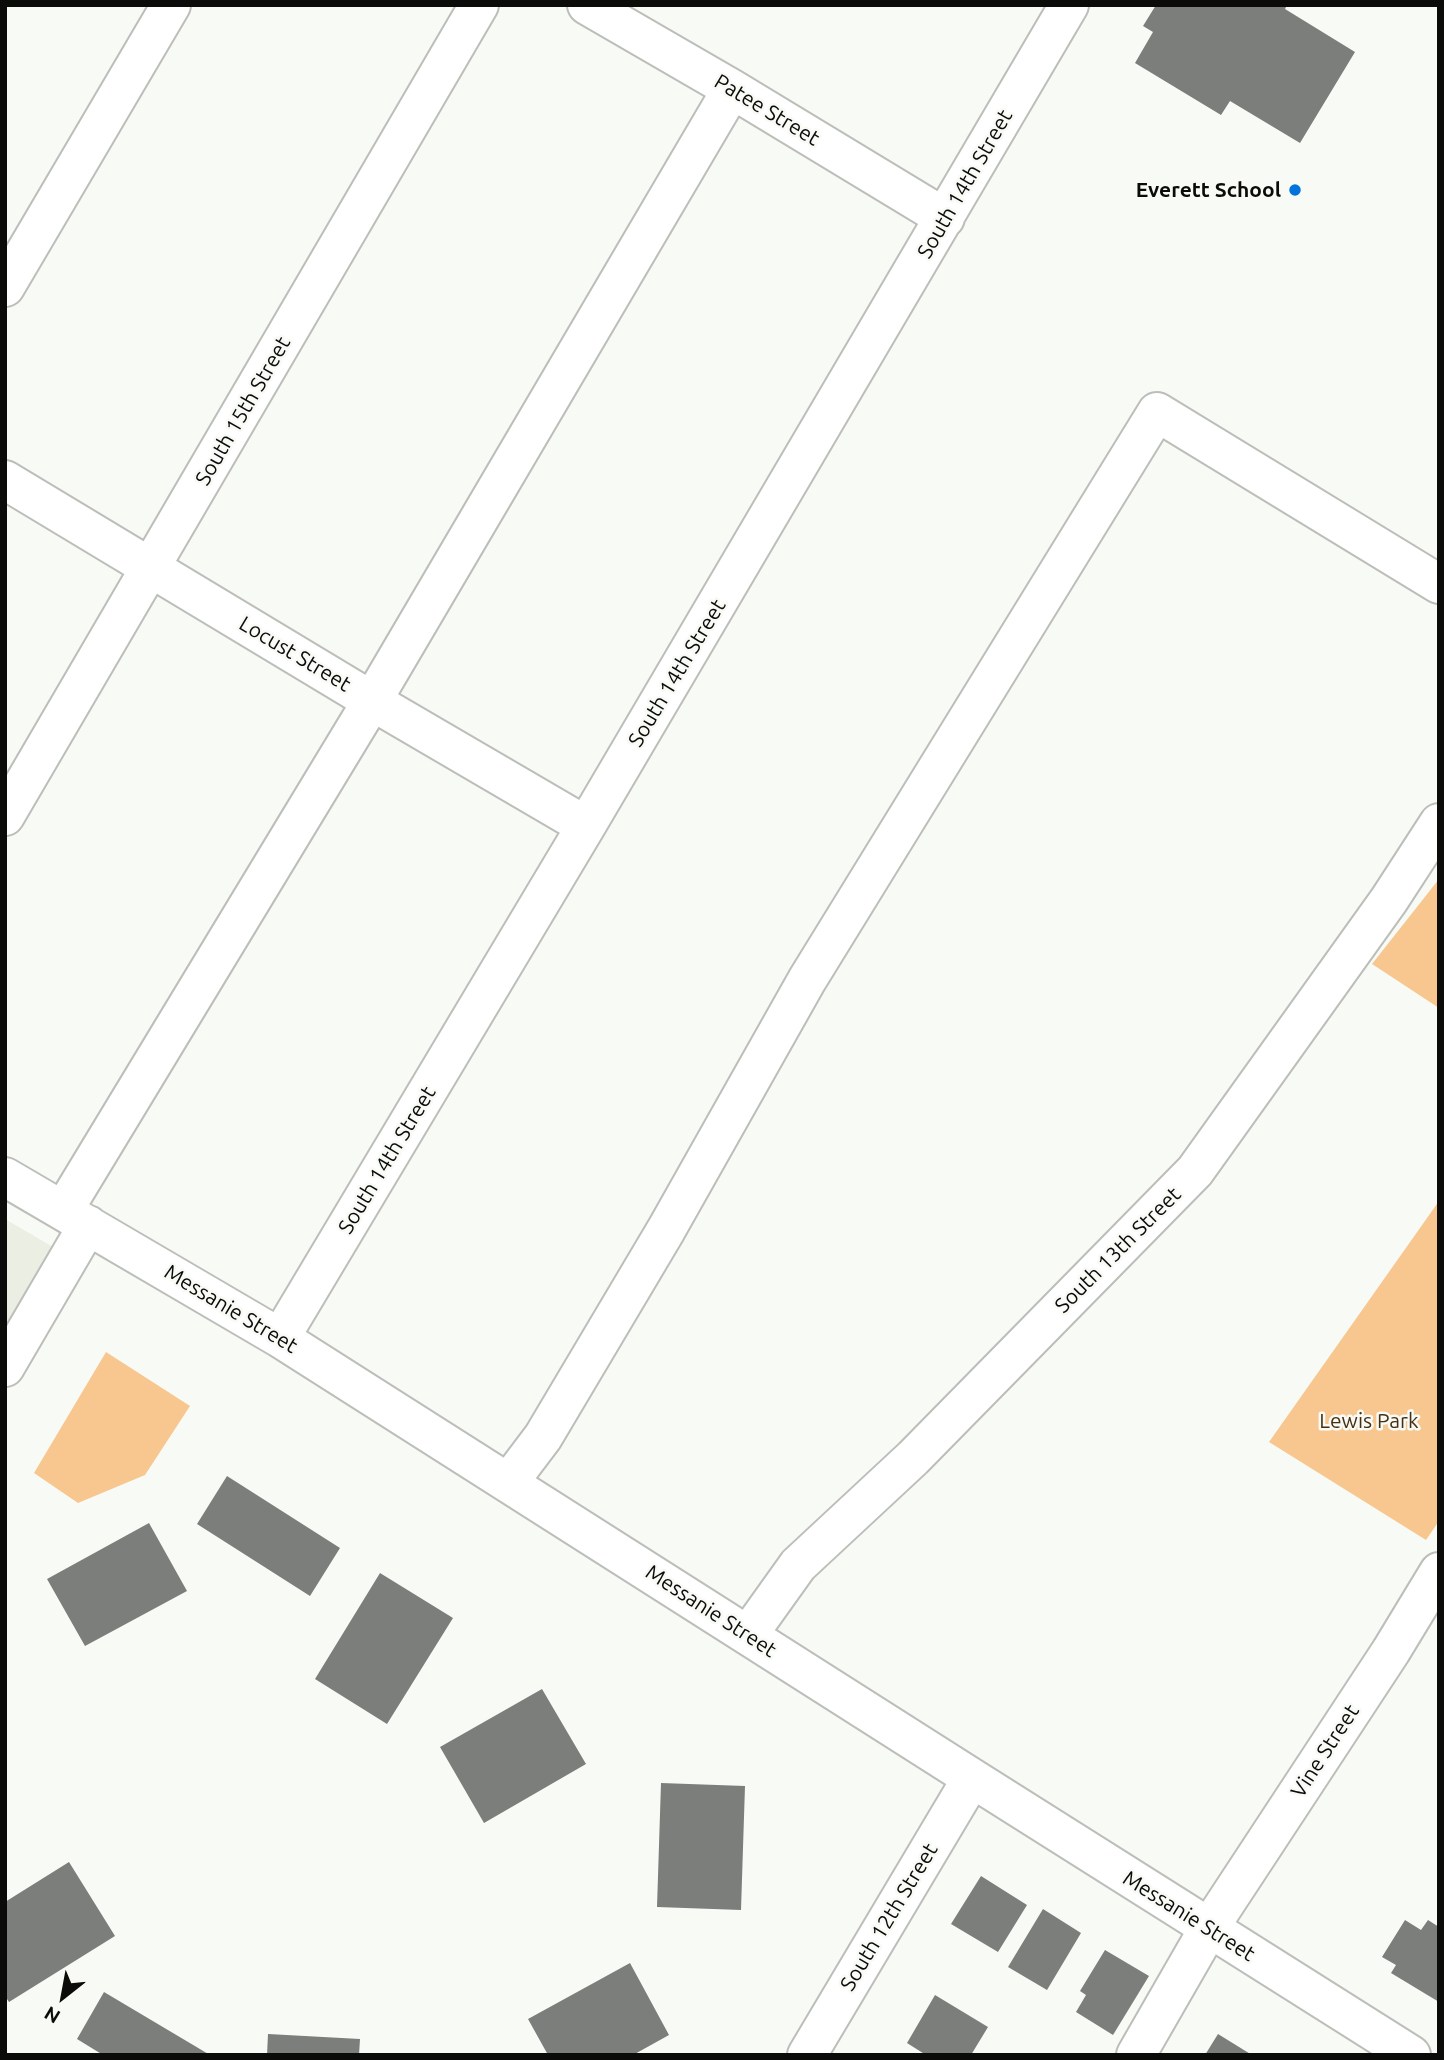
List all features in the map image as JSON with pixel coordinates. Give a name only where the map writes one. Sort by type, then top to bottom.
[{"type":"street","points":[[5,287],[171,5]]},
{"type":"street","name":"South 15th Street","points":[[5,816],[479,5]]},
{"type":"street","name":"Patee Street","points":[[587,5],[946,218]]},
{"type":"street","name":"South 14th Street","points":[[280,1338],[946,218],[1069,5]]},
{"type":"street","points":[[5,1367],[75,1218],[372,701],[732,89]]},
{"type":"street","points":[[509,1482],[543,1437],[666,1230],[807,980],[1157,412],[1439,584]]},
{"type":"street","name":"Locust Street","points":[[5,480],[586,826]]},
{"type":"street","name":"South 13th Street","points":[[748,1635],[799,1565],[913,1458],[1195,1171],[1389,900],[1439,823]]},
{"type":"street","name":"Messanie Street","points":[[5,1177],[280,1338],[1411,2055]]},
{"type":"street","name":"Vine Street","points":[[1136,2055],[1209,1928],[1391,1651],[1439,1572]]},
{"type":"street","name":"South 12th Street","points":[[807,2055],[972,1778]]},
{"type":"shaded area","points":[[5,1219],[60,1251],[5,1344]]},
{"type":"green space","points":[[1439,879],[1439,1008],[1372,964]]},
{"type":"green space","name":"Lewis Park","points":[[1439,1201],[1439,1521],[1426,1540],[1269,1442]]},
{"type":"green space","points":[[106,1352],[190,1406],[145,1475],[78,1503],[34,1473]]},
{"type":"building","points":[[1156,5],[1287,5],[1285,9],[1355,52],[1300,143],[1230,101],[1221,115],[1135,63],[1153,32],[1143,26]]},
{"type":"building","points":[[227,1476],[340,1548],[310,1596],[197,1524]]},
{"type":"building","points":[[149,1523],[187,1591],[85,1646],[47,1579]]},
{"type":"building","points":[[380,1573],[453,1618],[387,1724],[315,1679]]},
{"type":"building","points":[[542,1689],[586,1764],[484,1823],[440,1747]]},
{"type":"building","points":[[661,1783],[745,1786],[741,1910],[657,1907]]},
{"type":"building","points":[[69,1862],[115,1936],[9,2002],[5,1996],[5,1902]]},
{"type":"building","points":[[981,1876],[1027,1905],[998,1952],[951,1924]]},
{"type":"building","points":[[1043,1909],[1081,1933],[1047,1990],[1008,1967]]},
{"type":"building","points":[[1405,1920],[1421,1930],[1428,1920],[1439,1927],[1439,2002],[1391,1973],[1396,1965],[1382,1957]]},
{"type":"building","points":[[1105,1950],[1149,1976],[1113,2035],[1076,2012],[1086,1995],[1080,1991]]},
{"type":"building","points":[[630,1963],[669,2035],[633,2055],[548,2055],[528,2019]]},
{"type":"building","points":[[104,1992],[210,2055],[103,2055],[77,2039]]},
{"type":"building","points":[[935,1995],[988,2027],[971,2055],[926,2055],[907,2043]]},
{"type":"building","points":[[268,2034],[360,2039],[359,2055],[267,2055]]},
{"type":"building","points":[[1218,2034],[1252,2055],[1205,2055]]},
{"type":"place","name":"Everett School","points":[[1295,190]]}]
